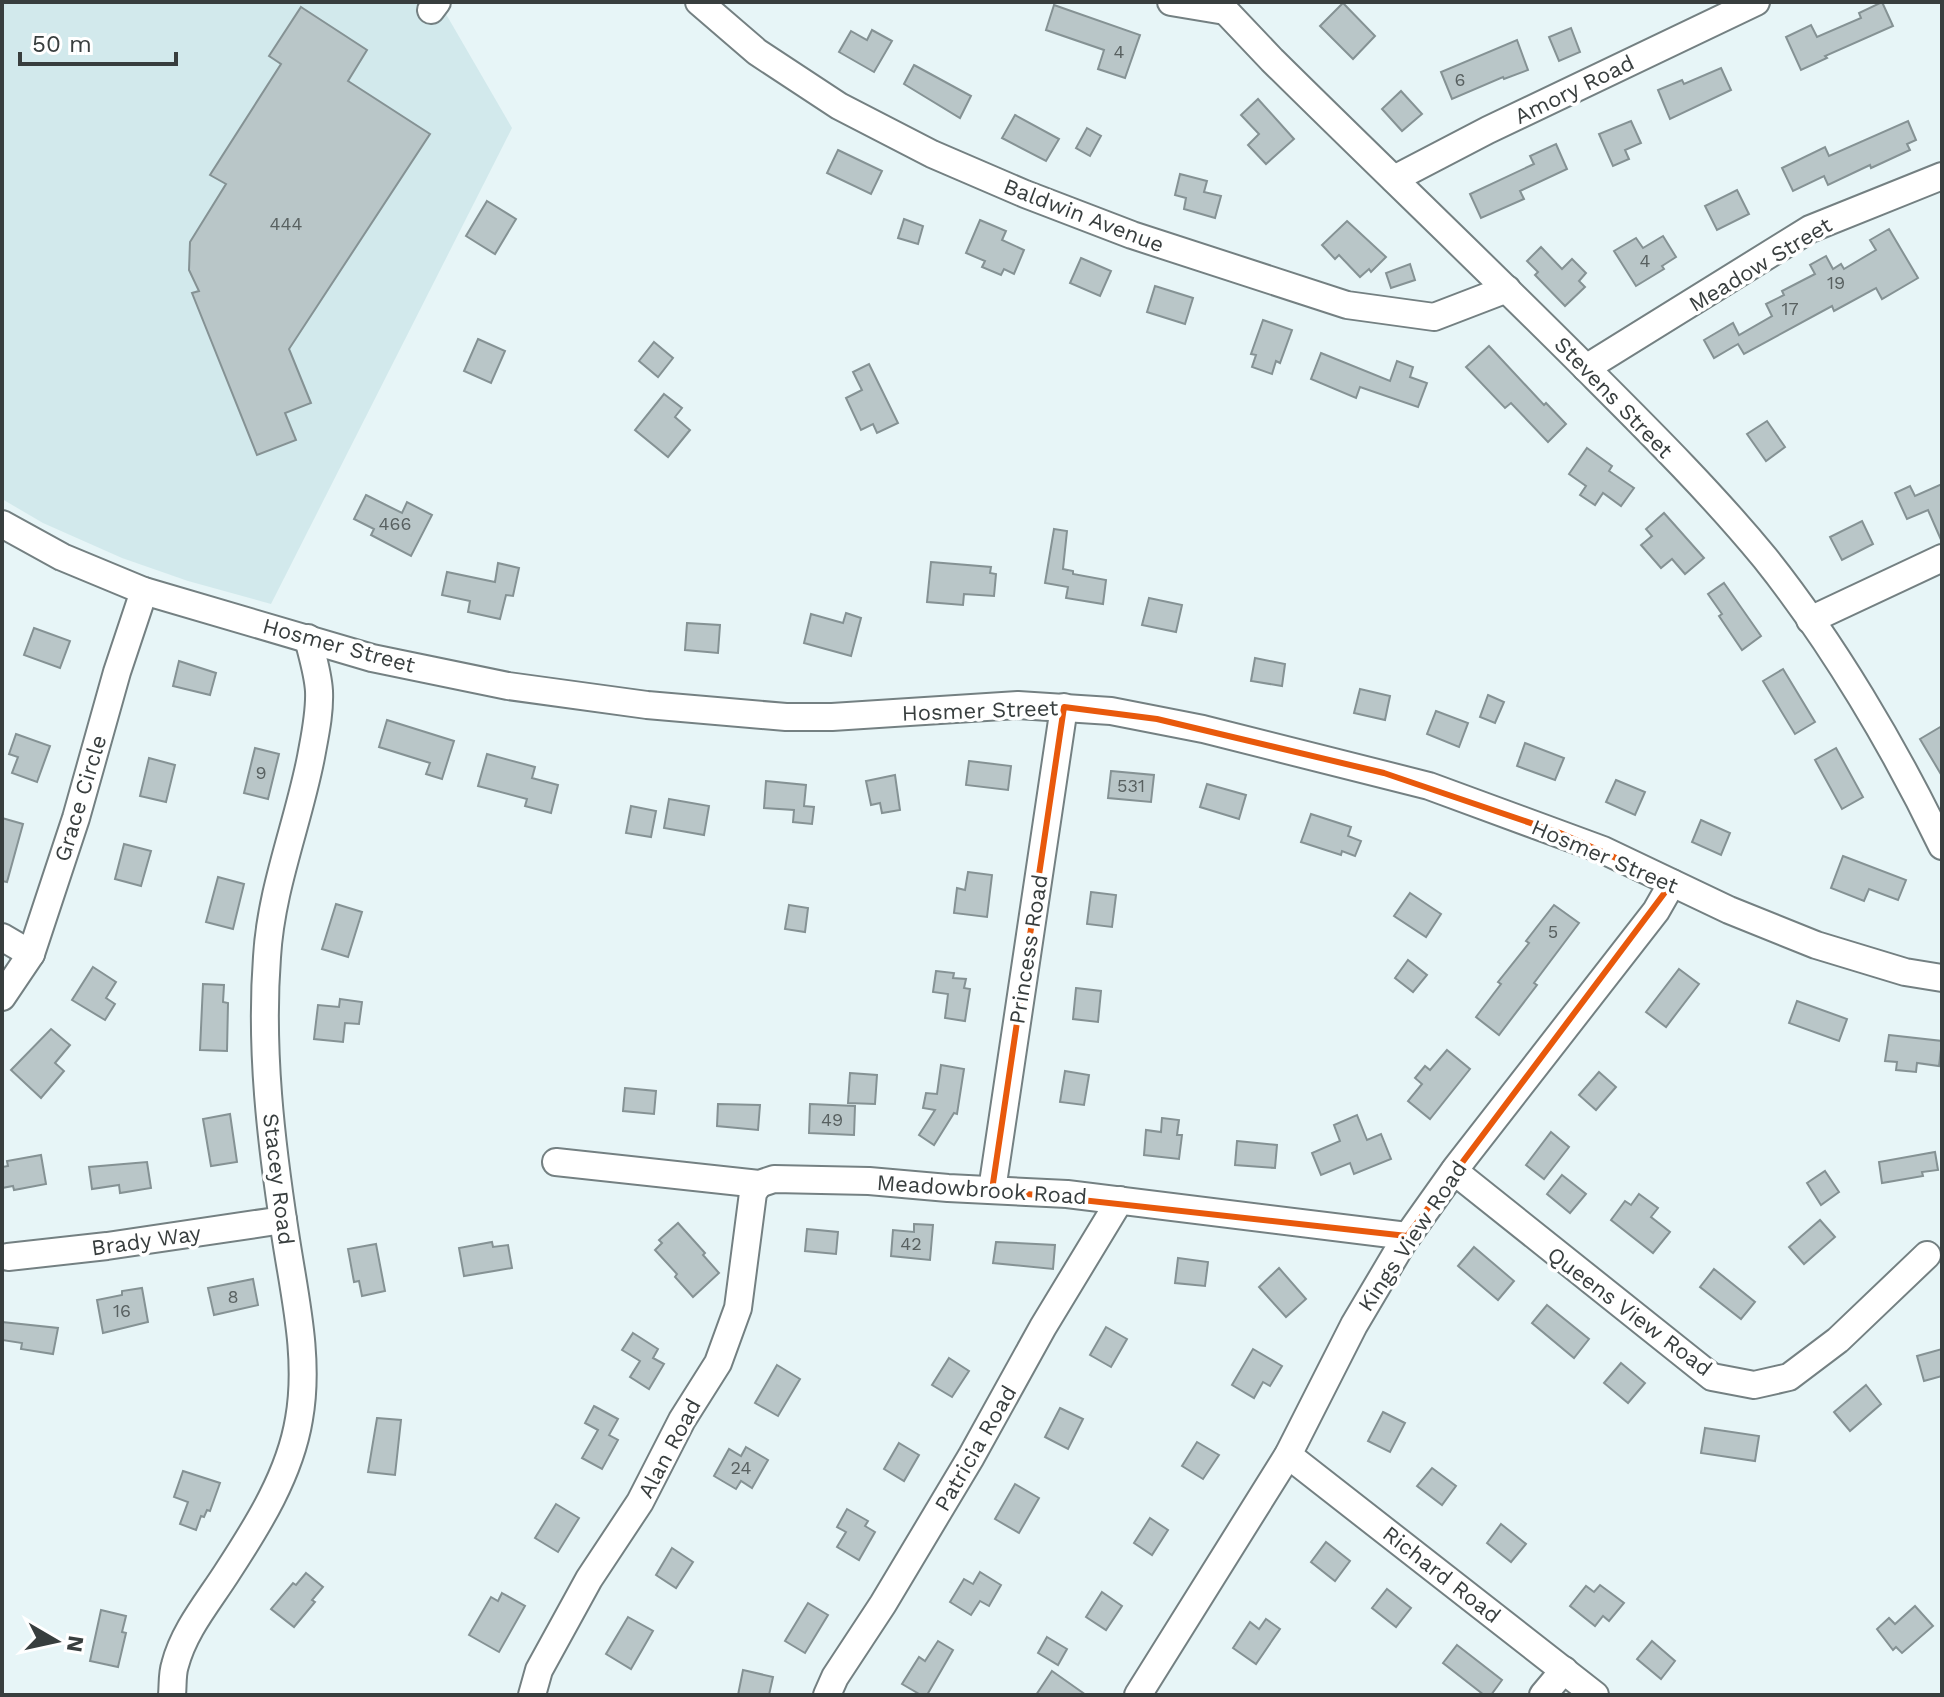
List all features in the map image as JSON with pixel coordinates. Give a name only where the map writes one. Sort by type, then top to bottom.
[{"type":"street","points":[[1171,2],[1221,6]]},
{"type":"street","name":"Amory Road","points":[[1394,179],[1488,130],[1756,2]]},
{"type":"street","name":"Baldwin Avenue","points":[[711,6],[757,52],[839,106],[932,154],[1132,235],[1347,305],[1434,317],[1507,289]]},
{"type":"street","name":"Stevens Street","points":[[1221,6],[1647,430],[1763,557],[1810,620],[1892,751],[1942,846]]},
{"type":"street","name":"Meadow Street","points":[[1586,368],[1810,229],[1942,176]]},
{"type":"street","name":"Hosmer Street","points":[[2,524],[62,557],[144,591],[372,658],[463,678],[601,700],[693,710],[817,717],[972,706],[1064,707],[1157,719],[1399,777],[1560,833],[1772,929],[1905,972],[1942,978]]},
{"type":"street","points":[[1810,620],[1942,558]]},
{"type":"street","name":"Grace Circle","points":[[2,997],[31,954],[76,818],[117,672],[144,591]]},
{"type":"street","name":"Stacey Road","points":[[172,1695],[174,1666],[192,1623],[245,1546],[268,1505],[287,1464],[299,1419],[303,1372],[300,1326],[283,1220],[265,1049],[267,956],[273,910],[317,729],[319,690],[308,638]]},
{"type":"street","name":"Princess Road","points":[[992,1190],[1064,707]]},
{"type":"street","name":"Kings View Road","points":[[1138,1695],[1288,1455],[1362,1311],[1407,1236],[1656,911],[1672,883]]},
{"type":"street","points":[[2,937],[31,954]]},
{"type":"street","name":"Meadowbrook Road","points":[[556,1162],[759,1184],[774,1179],[855,1181],[1120,1200],[1407,1236]]},
{"type":"street","name":"Queens View Road","points":[[1454,1171],[1712,1377],[1754,1385],[1789,1377],[1838,1340],[1927,1255]]},
{"type":"street","name":"Alan Road","points":[[532,1695],[539,1670],[589,1579],[640,1502],[682,1420],[718,1363],[738,1308],[753,1193],[759,1184]]},
{"type":"street","name":"Patricia Road","points":[[827,1695],[835,1677],[971,1457],[1043,1327],[1120,1200]]},
{"type":"street","name":"Brady Way","points":[[8,1257],[283,1220]]},
{"type":"street","name":"Richard Road","points":[[1288,1455],[1595,1695]]},
{"type":"street","points":[[1543,1695],[1564,1670]]},
{"type":"highlighted area","points":[[1064,707],[1157,719],[1384,773],[1560,833],[1672,883],[1407,1236],[992,1190]]},
{"type":"shaded area","points":[[2,2],[439,2],[512,128],[271,604],[188,581],[122,558],[43,523],[2,499]]},
{"type":"building","points":[[1882,2],[1893,26],[1801,70],[1786,37],[1811,25],[1817,37],[1861,18],[1859,13]]},
{"type":"building","points":[[1343,3],[1375,36],[1353,59],[1320,26]]},
{"type":"building","points":[[1054,5],[1140,35],[1125,78],[1098,69],[1104,50],[1046,30]]},
{"type":"building","points":[[301,7],[367,50],[348,81],[430,134],[289,349],[311,403],[285,413],[296,440],[257,455],[192,293],[199,291],[189,270],[190,242],[226,184],[210,175],[281,64],[269,56]]},
{"type":"building","points":[[1571,28],[1580,52],[1559,61],[1549,37]]},
{"type":"building","points":[[872,30],[892,41],[874,72],[839,52],[851,31],[867,40]]},
{"type":"building","points":[[1517,40],[1528,70],[1452,99],[1441,72]]},
{"type":"building","points":[[914,65],[971,96],[960,118],[904,84]]},
{"type":"building","points":[[1721,68],[1731,90],[1670,119],[1658,90],[1682,80],[1684,84]]},
{"type":"building","points":[[1401,91],[1422,114],[1402,131],[1382,109]]},
{"type":"building","points":[[1258,99],[1294,139],[1266,164],[1248,145],[1259,134],[1241,115]]},
{"type":"building","points":[[1015,115],[1059,139],[1046,161],[1002,138]]},
{"type":"building","points":[[1631,121],[1641,143],[1625,150],[1629,159],[1613,166],[1599,134]]},
{"type":"building","points":[[1908,121],[1916,140],[1907,144],[1910,150],[1828,185],[1824,176],[1793,191],[1782,168],[1825,147],[1829,156]]},
{"type":"building","points":[[1087,128],[1101,136],[1090,156],[1076,148]]},
{"type":"building","points":[[1556,144],[1567,169],[1520,191],[1524,199],[1481,218],[1470,194],[1534,164],[1530,156]]},
{"type":"building","points":[[838,150],[882,171],[871,194],[827,173]]},
{"type":"building","points":[[1180,174],[1207,181],[1204,192],[1221,196],[1215,218],[1184,209],[1186,198],[1175,195]]},
{"type":"building","points":[[1737,190],[1749,214],[1717,230],[1705,206]]},
{"type":"building","points":[[487,201],[516,219],[495,254],[466,236]]},
{"type":"building","points":[[904,219],[923,226],[918,244],[898,238]]},
{"type":"building","points":[[980,220],[1006,231],[1002,240],[1024,250],[1014,274],[1004,269],[1001,275],[982,267],[985,261],[966,253]]},
{"type":"building","points":[[1347,221],[1386,257],[1371,272],[1369,269],[1360,277],[1339,255],[1335,259],[1322,245]]},
{"type":"building","points":[[1889,229],[1918,278],[1882,299],[1876,288],[1834,311],[1832,306],[1744,354],[1738,344],[1714,358],[1704,340],[1733,323],[1739,335],[1772,316],[1766,304],[1784,295],[1782,291],[1815,274],[1810,265],[1826,256],[1833,269],[1841,264],[1844,269],[1876,250],[1870,240]]},
{"type":"building","points":[[1663,236],[1676,257],[1662,266],[1664,269],[1636,286],[1614,251],[1636,238],[1643,248]]},
{"type":"building","points":[[1541,247],[1562,269],[1572,259],[1586,273],[1579,281],[1585,287],[1565,306],[1535,275],[1538,272],[1527,261]]},
{"type":"building","points":[[1081,258],[1111,271],[1100,296],[1070,283]]},
{"type":"building","points":[[1410,264],[1415,280],[1391,288],[1386,273]]},
{"type":"building","points":[[1155,286],[1193,298],[1185,324],[1147,312]]},
{"type":"building","points":[[1263,320],[1292,330],[1280,363],[1276,361],[1272,374],[1252,367],[1256,355],[1251,354]]},
{"type":"building","points":[[478,339],[505,351],[491,383],[464,371]]},
{"type":"building","points":[[654,342],[673,358],[658,377],[639,361]]},
{"type":"building","points":[[1489,346],[1566,424],[1548,442],[1511,403],[1505,408],[1466,367]]},
{"type":"building","points":[[1321,353],[1390,381],[1397,361],[1413,367],[1410,377],[1427,383],[1418,407],[1360,387],[1356,398],[1311,379]]},
{"type":"building","points":[[869,364],[898,423],[877,433],[873,424],[861,430],[846,398],[862,390],[853,372]]},
{"type":"building","points":[[664,394],[682,408],[675,417],[690,430],[668,457],[635,430]]},
{"type":"building","points":[[1767,421],[1785,447],[1766,461],[1747,434]]},
{"type":"building","points":[[1587,448],[1612,466],[1609,471],[1634,488],[1621,506],[1603,493],[1595,505],[1580,495],[1586,486],[1569,474]]},
{"type":"building","points":[[1942,484],[1942,542],[1928,510],[1907,519],[1895,493],[1910,486],[1915,496]]},
{"type":"building","points":[[366,495],[402,513],[407,502],[432,515],[411,556],[371,535],[374,529],[354,519]]},
{"type":"building","points":[[1664,513],[1704,558],[1685,574],[1672,559],[1661,568],[1641,545],[1652,536],[1646,529]]},
{"type":"building","points":[[1862,521],[1873,544],[1842,560],[1830,537]]},
{"type":"building","points":[[1054,529],[1067,531],[1063,569],[1106,580],[1103,604],[1066,598],[1068,587],[1045,583]]},
{"type":"building","points":[[931,562],[991,567],[990,573],[996,574],[994,596],[964,594],[963,605],[927,602]]},
{"type":"building","points":[[498,563],[519,568],[513,596],[506,595],[500,619],[468,612],[470,601],[442,595],[447,572],[495,582]]},
{"type":"building","points":[[1724,583],[1761,636],[1742,650],[1708,594]]},
{"type":"building","points":[[1149,598],[1182,605],[1176,632],[1142,625]]},
{"type":"building","points":[[846,613],[861,618],[851,656],[804,643],[811,614],[843,623]]},
{"type":"building","points":[[687,623],[720,625],[718,653],[685,650]]},
{"type":"building","points":[[34,628],[70,641],[60,668],[24,655]]},
{"type":"building","points":[[1255,658],[1285,664],[1282,686],[1251,681]]},
{"type":"building","points":[[179,661],[216,673],[210,695],[173,686]]},
{"type":"building","points":[[1783,669],[1815,722],[1795,734],[1763,681]]},
{"type":"building","points":[[1360,689],[1390,696],[1385,720],[1354,713]]},
{"type":"building","points":[[1488,695],[1504,702],[1495,723],[1480,717]]},
{"type":"building","points":[[1436,711],[1468,723],[1459,747],[1427,734]]},
{"type":"building","points":[[387,720],[454,741],[442,779],[426,774],[430,763],[379,747]]},
{"type":"building","points":[[1942,726],[1942,776],[1920,739]]},
{"type":"building","points":[[16,734],[50,746],[37,782],[12,773],[18,757],[9,754]]},
{"type":"building","points":[[1525,743],[1564,758],[1555,780],[1517,766]]},
{"type":"building","points":[[255,748],[279,754],[268,799],[244,793]]},
{"type":"building","points":[[1836,748],[1863,797],[1842,809],[1815,760]]},
{"type":"building","points":[[487,754],[535,767],[532,778],[558,785],[551,813],[525,806],[527,799],[478,786]]},
{"type":"building","points":[[149,758],[175,765],[166,802],[140,796]]},
{"type":"building","points":[[969,761],[1011,766],[1008,790],[966,785]]},
{"type":"building","points":[[1111,771],[1154,775],[1151,802],[1108,798]]},
{"type":"building","points":[[895,775],[900,810],[882,813],[880,803],[871,805],[866,781]]},
{"type":"building","points":[[1616,780],[1645,792],[1635,815],[1606,802]]},
{"type":"building","points":[[766,781],[806,785],[804,806],[814,807],[812,824],[793,822],[794,810],[764,808]]},
{"type":"building","points":[[1207,784],[1246,795],[1239,819],[1200,807]]},
{"type":"building","points":[[669,799],[709,806],[704,835],[664,828]]},
{"type":"building","points":[[631,806],[656,811],[651,837],[626,833]]},
{"type":"building","points":[[1311,814],[1351,827],[1348,836],[1361,841],[1355,856],[1342,851],[1341,855],[1301,842]]},
{"type":"building","points":[[2,818],[23,824],[7,882],[2,881]]},
{"type":"building","points":[[1701,820],[1730,833],[1721,855],[1692,842]]},
{"type":"building","points":[[124,844],[151,851],[141,886],[115,879]]},
{"type":"building","points":[[1843,856],[1906,880],[1898,900],[1869,889],[1864,901],[1831,888]]},
{"type":"building","points":[[968,872],[992,875],[987,917],[954,913],[957,888],[965,890]]},
{"type":"building","points":[[218,877],[244,884],[233,929],[206,922]]},
{"type":"building","points":[[1091,892],[1116,895],[1112,927],[1087,924]]},
{"type":"building","points":[[1410,893],[1441,914],[1426,937],[1394,916]]},
{"type":"building","points":[[336,904],[362,912],[348,957],[322,949]]},
{"type":"building","points":[[789,905],[808,908],[805,932],[785,929]]},
{"type":"building","points":[[1554,905],[1579,923],[1499,1035],[1476,1017],[1501,984],[1498,982],[1529,943],[1526,941]]},
{"type":"building","points":[[1408,960],[1427,975],[1413,992],[1395,978]]},
{"type":"building","points":[[93,967],[116,982],[106,998],[115,1004],[105,1020],[72,1000]]},
{"type":"building","points":[[1679,969],[1699,984],[1666,1027],[1646,1012]]},
{"type":"building","points":[[936,971],[954,973],[953,978],[966,979],[964,988],[970,989],[965,1021],[945,1018],[948,994],[933,992]]},
{"type":"building","points":[[203,984],[224,985],[223,1002],[228,1003],[227,1051],[200,1050]]},
{"type":"building","points":[[1076,988],[1101,991],[1098,1022],[1073,1019]]},
{"type":"building","points":[[340,999],[362,1002],[359,1024],[345,1023],[343,1042],[314,1039],[318,1005],[339,1007]]},
{"type":"building","points":[[1797,1001],[1847,1019],[1839,1041],[1789,1023]]},
{"type":"building","points":[[51,1029],[70,1045],[55,1063],[64,1071],[41,1098],[11,1070]]},
{"type":"building","points":[[1889,1035],[1942,1041],[1939,1066],[1917,1063],[1916,1072],[1896,1070],[1897,1062],[1885,1061]]},
{"type":"building","points":[[1447,1050],[1470,1069],[1430,1119],[1408,1101],[1422,1084],[1415,1078],[1425,1066],[1430,1070]]},
{"type":"building","points":[[941,1065],[964,1069],[957,1114],[954,1113],[934,1145],[919,1135],[935,1110],[923,1108],[926,1093],[937,1094]]},
{"type":"building","points":[[1065,1071],[1089,1075],[1084,1105],[1060,1102]]},
{"type":"building","points":[[1599,1072],[1616,1087],[1596,1110],[1579,1095]]},
{"type":"building","points":[[850,1073],[877,1075],[875,1104],[848,1103]]},
{"type":"building","points":[[625,1088],[656,1091],[654,1114],[623,1111]]},
{"type":"building","points":[[718,1104],[760,1105],[758,1130],[717,1126]]},
{"type":"building","points":[[810,1104],[855,1106],[854,1135],[809,1133]]},
{"type":"building","points":[[230,1114],[237,1162],[211,1166],[203,1119]]},
{"type":"building","points":[[1357,1115],[1367,1140],[1381,1134],[1391,1159],[1354,1174],[1350,1163],[1321,1175],[1312,1153],[1340,1141],[1334,1125]]},
{"type":"building","points":[[1162,1118],[1179,1120],[1177,1135],[1182,1135],[1179,1159],[1144,1155],[1146,1130],[1161,1132]]},
{"type":"building","points":[[1551,1132],[1569,1147],[1544,1179],[1526,1165]]},
{"type":"building","points":[[1237,1141],[1277,1145],[1275,1168],[1235,1165]]},
{"type":"building","points":[[1935,1152],[1938,1170],[1922,1172],[1923,1176],[1882,1183],[1879,1162]]},
{"type":"building","points":[[41,1155],[46,1184],[14,1190],[13,1186],[2,1188],[2,1167],[8,1166],[7,1161]]},
{"type":"building","points":[[147,1162],[151,1188],[120,1193],[119,1185],[92,1189],[89,1167]]},
{"type":"building","points":[[1825,1171],[1839,1192],[1821,1205],[1807,1183]]},
{"type":"building","points":[[1562,1175],[1586,1194],[1570,1213],[1547,1194]]},
{"type":"building","points":[[1639,1194],[1658,1208],[1651,1217],[1670,1232],[1653,1253],[1611,1220],[1625,1201],[1631,1205]]},
{"type":"building","points":[[1820,1220],[1835,1237],[1804,1264],[1789,1247]]},
{"type":"building","points":[[678,1223],[719,1273],[693,1297],[655,1250],[662,1243],[659,1240]]},
{"type":"building","points":[[914,1224],[933,1225],[930,1260],[891,1256],[893,1230],[914,1232]]},
{"type":"building","points":[[807,1229],[838,1232],[836,1254],[805,1251]]},
{"type":"building","points":[[492,1242],[493,1247],[508,1245],[512,1268],[464,1276],[459,1248]]},
{"type":"building","points":[[996,1242],[1055,1245],[1053,1269],[993,1263]]},
{"type":"building","points":[[376,1244],[385,1291],[362,1296],[359,1281],[354,1282],[348,1249]]},
{"type":"building","points":[[1474,1247],[1514,1281],[1498,1300],[1458,1266]]},
{"type":"building","points":[[1178,1258],[1208,1262],[1205,1286],[1175,1283]]},
{"type":"building","points":[[1279,1268],[1306,1299],[1286,1317],[1259,1287]]},
{"type":"building","points":[[1714,1269],[1755,1302],[1741,1319],[1700,1287]]},
{"type":"building","points":[[253,1279],[258,1305],[214,1315],[208,1288]]},
{"type":"building","points":[[142,1288],[148,1322],[103,1333],[97,1300]]},
{"type":"building","points":[[1547,1305],[1589,1339],[1574,1358],[1532,1323]]},
{"type":"building","points":[[2,1322],[58,1328],[53,1354],[21,1349],[22,1343],[2,1340]]},
{"type":"building","points":[[1106,1327],[1127,1339],[1111,1367],[1090,1355]]},
{"type":"building","points":[[633,1333],[658,1349],[653,1358],[664,1364],[649,1389],[630,1377],[640,1361],[622,1350]]},
{"type":"building","points":[[1253,1349],[1282,1366],[1270,1386],[1263,1382],[1254,1398],[1232,1385]]},
{"type":"building","points":[[1942,1349],[1942,1376],[1924,1381],[1917,1356]]},
{"type":"building","points":[[949,1358],[969,1371],[952,1397],[932,1385]]},
{"type":"building","points":[[1621,1363],[1645,1383],[1628,1403],[1604,1383]]},
{"type":"building","points":[[777,1365],[800,1379],[778,1416],[755,1403]]},
{"type":"building","points":[[1866,1385],[1881,1404],[1850,1431],[1834,1412]]},
{"type":"building","points":[[594,1406],[618,1419],[609,1435],[618,1440],[602,1469],[582,1458],[598,1430],[585,1423]]},
{"type":"building","points":[[1060,1408],[1083,1419],[1068,1449],[1045,1437]]},
{"type":"building","points":[[1383,1412],[1405,1423],[1390,1452],[1368,1441]]},
{"type":"building","points":[[377,1418],[401,1420],[395,1475],[368,1472]]},
{"type":"building","points":[[1705,1428],[1759,1436],[1755,1461],[1701,1453]]},
{"type":"building","points":[[1197,1442],[1219,1455],[1203,1479],[1182,1466]]},
{"type":"building","points":[[899,1443],[919,1455],[904,1481],[884,1469]]},
{"type":"building","points":[[746,1447],[768,1460],[752,1488],[741,1481],[736,1489],[714,1476],[729,1449],[741,1456]]},
{"type":"building","points":[[1432,1468],[1456,1486],[1442,1505],[1417,1486]]},
{"type":"building","points":[[183,1471],[220,1483],[210,1511],[201,1516],[196,1530],[180,1524],[188,1502],[174,1497]]},
{"type":"building","points":[[1015,1484],[1039,1498],[1019,1533],[995,1519]]},
{"type":"building","points":[[556,1504],[579,1518],[558,1552],[535,1538]]},
{"type":"building","points":[[847,1509],[868,1521],[865,1526],[875,1532],[859,1560],[837,1547],[846,1532],[837,1527]]},
{"type":"building","points":[[1150,1518],[1168,1530],[1152,1555],[1134,1543]]},
{"type":"building","points":[[1501,1524],[1526,1544],[1511,1562],[1487,1543]]},
{"type":"building","points":[[1326,1542],[1350,1561],[1335,1581],[1311,1562]]},
{"type":"building","points":[[672,1548],[693,1562],[676,1588],[656,1575]]},
{"type":"building","points":[[980,1572],[1001,1585],[989,1606],[980,1601],[971,1615],[950,1602],[964,1579],[973,1584]]},
{"type":"building","points":[[306,1573],[323,1587],[294,1627],[271,1609]]},
{"type":"building","points":[[1600,1585],[1624,1603],[1609,1621],[1603,1616],[1595,1626],[1570,1606],[1586,1586],[1594,1592]]},
{"type":"building","points":[[1387,1589],[1411,1608],[1396,1627],[1372,1608]]},
{"type":"building","points":[[1102,1592],[1122,1606],[1106,1630],[1086,1617]]},
{"type":"building","points":[[502,1593],[525,1606],[499,1652],[469,1635],[491,1597],[498,1601]]},
{"type":"building","points":[[808,1603],[828,1615],[805,1653],[785,1641]]},
{"type":"building","points":[[1915,1606],[1933,1626],[1902,1653],[1896,1647],[1893,1650],[1877,1629],[1889,1618],[1895,1624]]},
{"type":"building","points":[[101,1610],[126,1616],[122,1632],[126,1633],[118,1667],[90,1661]]},
{"type":"building","points":[[628,1617],[653,1631],[631,1669],[606,1654]]},
{"type":"building","points":[[1266,1619],[1280,1629],[1256,1664],[1233,1648],[1250,1622],[1259,1629]]},
{"type":"building","points":[[1047,1637],[1067,1649],[1058,1665],[1038,1653]]},
{"type":"building","points":[[938,1641],[953,1650],[927,1695],[921,1695],[902,1684],[919,1657],[925,1661]]},
{"type":"building","points":[[1652,1641],[1675,1661],[1661,1679],[1637,1659]]},
{"type":"building","points":[[1457,1645],[1502,1680],[1491,1695],[1484,1695],[1443,1663]]},
{"type":"building","points":[[743,1670],[773,1677],[769,1695],[738,1695]]},
{"type":"building","points":[[1052,1671],[1086,1695],[1036,1695]]}]
